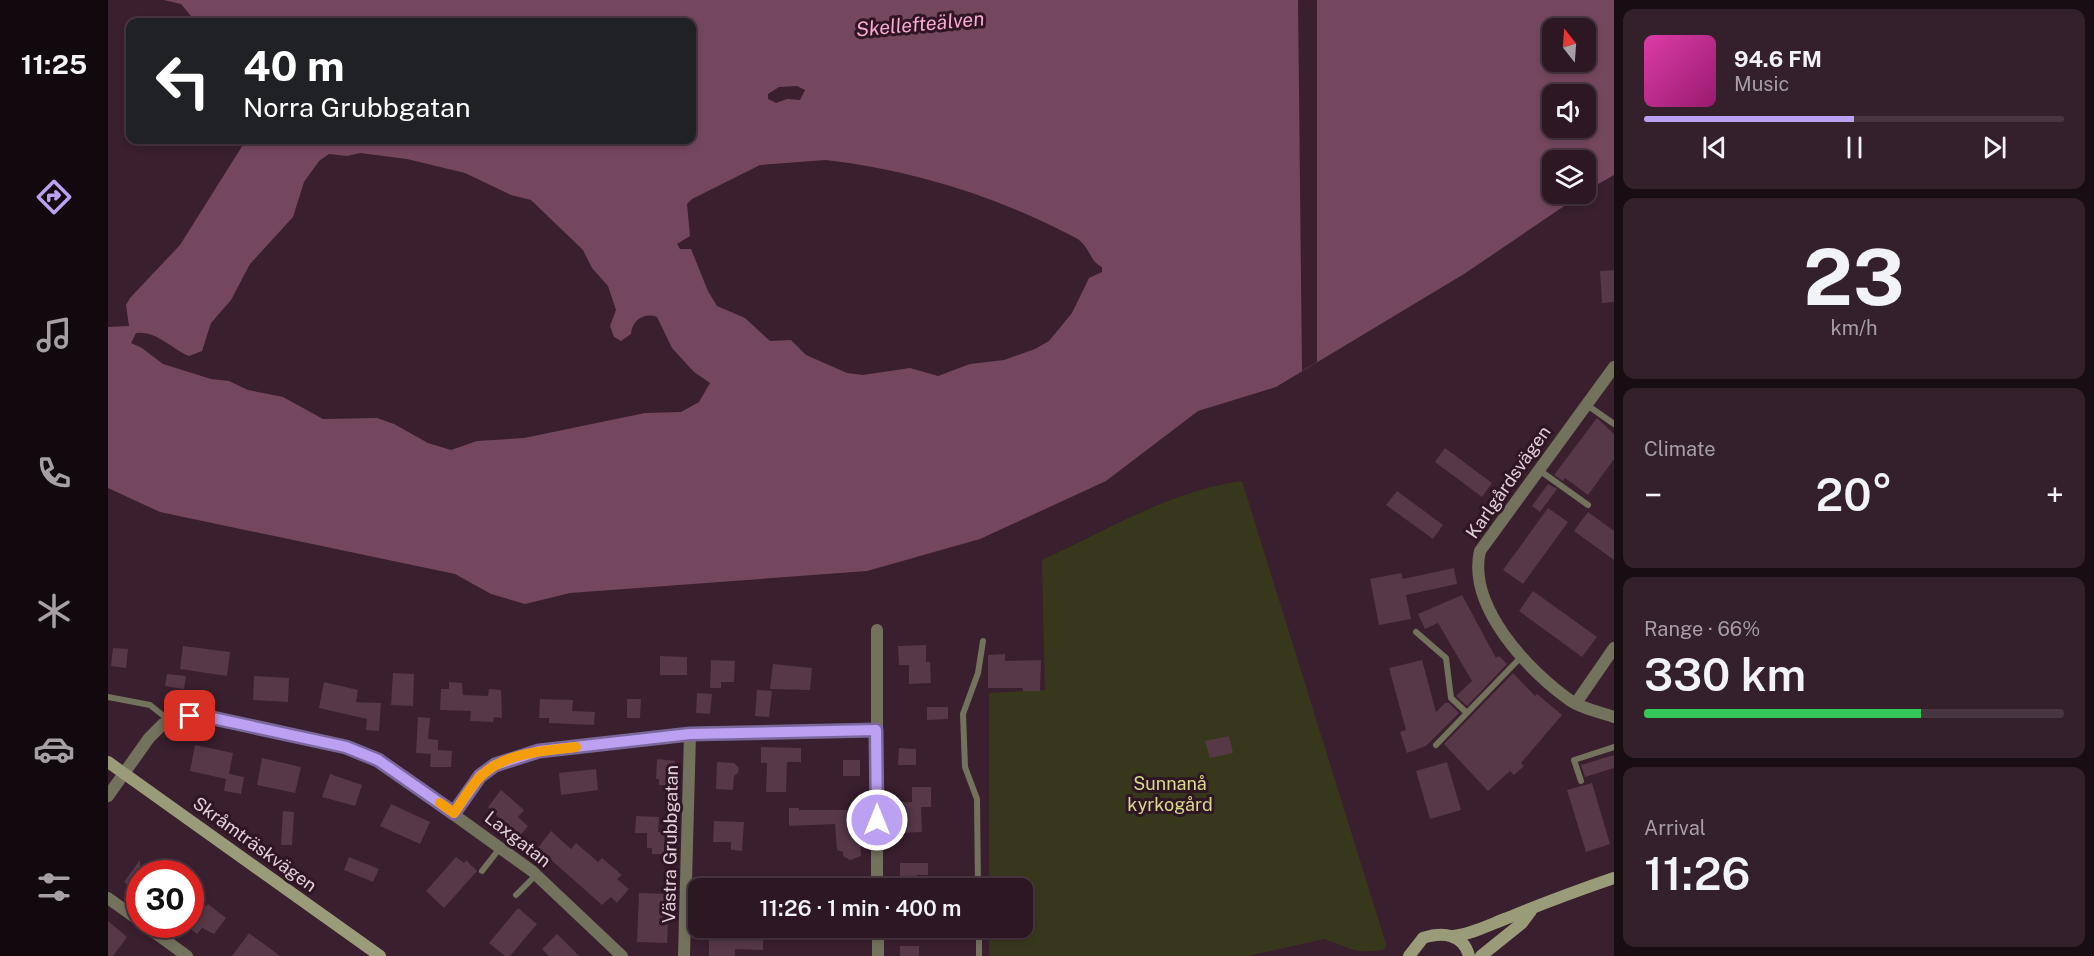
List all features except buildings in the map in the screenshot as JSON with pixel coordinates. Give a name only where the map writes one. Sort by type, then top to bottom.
[{"type":"main road","name":"Skråmträskvägen","points":[[108,762],[380,956]]},
{"type":"main road","points":[[1408,956],[1423,938],[1434,935],[1466,934],[1614,878]]},
{"type":"main road","points":[[1481,956],[1522,923],[1531,911]]},
{"type":"main road","points":[[1453,936],[1461,942],[1469,956]]},
{"type":"street","name":"Karlgårdsvägen","points":[[1576,704],[1522,656],[1508,640],[1487,605],[1476,567],[1480,551],[1614,367]]},
{"type":"street","points":[[877,630],[878,878]]},
{"type":"street","points":[[1614,648],[1576,704],[1614,717]]},
{"type":"street","name":"Laxgatan","points":[[170,721],[190,716],[208,717],[346,747],[378,760],[454,813],[536,875],[622,956]]},
{"type":"street","points":[[108,796],[149,738],[163,724],[170,721]]},
{"type":"street","points":[[454,813],[480,776],[504,760],[539,751],[690,734],[876,730]]},
{"type":"street","name":"Västra Grubbgatan","points":[[684,956],[690,734]]},
{"type":"street","points":[[108,898],[126,912]]},
{"type":"street","points":[[162,938],[187,956]]},
{"type":"street","points":[[878,938],[878,956]]},
{"type":"lane","points":[[1587,405],[1614,424]]},
{"type":"lane","points":[[1538,470],[1588,505]]},
{"type":"lane","points":[[1416,632],[1446,658],[1451,698],[1467,713]]},
{"type":"lane","points":[[978,878],[977,799],[965,767],[963,714],[978,673],[983,640]]},
{"type":"lane","points":[[1436,745],[1522,656]]},
{"type":"lane","points":[[108,697],[150,705],[170,721]]},
{"type":"lane","points":[[1581,781],[1574,760],[1614,747]]},
{"type":"lane","points":[[482,871],[500,847]]},
{"type":"lane","points":[[516,895],[536,875]]},
{"type":"lane","points":[[979,938],[979,956]]},
{"type":"green space","name":"Sunnanå kyrkogård","points":[[1242,481],[1386,944],[1385,949],[1360,951],[1324,939],[1248,956],[989,956],[989,938],[1033,938],[1033,878],[989,878],[989,693],[1045,690],[1042,560],[1165,502],[1216,486]]},
{"type":"water","name":"Skellefteälven","points":[[164,0],[1614,0],[1614,175],[1596,185],[1596,150],[1542,150],[1542,204],[1567,204],[1464,274],[1276,387],[1198,411],[1106,481],[980,539],[867,571],[570,593],[525,604],[491,594],[455,574],[160,512],[108,488],[108,327],[129,326],[126,305],[130,298],[180,245],[243,144],[696,144],[696,18],[193,18],[181,4]],"holes":[[[797,86],[805,90],[800,100],[787,99],[776,103],[768,99],[768,94],[779,87]],[[360,153],[407,159],[465,173],[511,195],[531,200],[583,250],[592,268],[608,286],[616,310],[610,326],[614,337],[621,341],[631,334],[639,319],[647,316],[657,317],[672,348],[694,372],[710,383],[699,402],[681,412],[645,413],[524,438],[477,441],[451,450],[428,443],[394,424],[377,418],[323,419],[283,397],[248,390],[229,381],[211,379],[163,364],[142,348],[131,343],[136,333],[143,333],[157,337],[189,356],[202,351],[211,323],[231,300],[250,264],[293,217],[304,182],[319,161],[329,154],[347,156]],[[826,160],[923,178],[1017,210],[1081,241],[1094,261],[1102,267],[1102,272],[1089,278],[1072,313],[1049,341],[1035,349],[1004,360],[970,364],[938,376],[910,368],[863,375],[847,373],[806,355],[791,340],[770,341],[745,318],[717,306],[708,291],[691,249],[680,249],[677,244],[690,236],[687,204],[692,199],[760,165]]]},
{"type":"pier","points":[[1298,0],[1317,0],[1317,362],[1302,371]]},
{"type":"slow traffic","points":[[440,803],[454,813],[480,776],[504,760],[539,751],[576,747]]},
{"type":"route","points":[[190,716],[208,717],[346,747],[378,760],[454,813],[480,776],[495,765],[504,760],[539,751],[690,734],[876,730],[877,820]]}]
